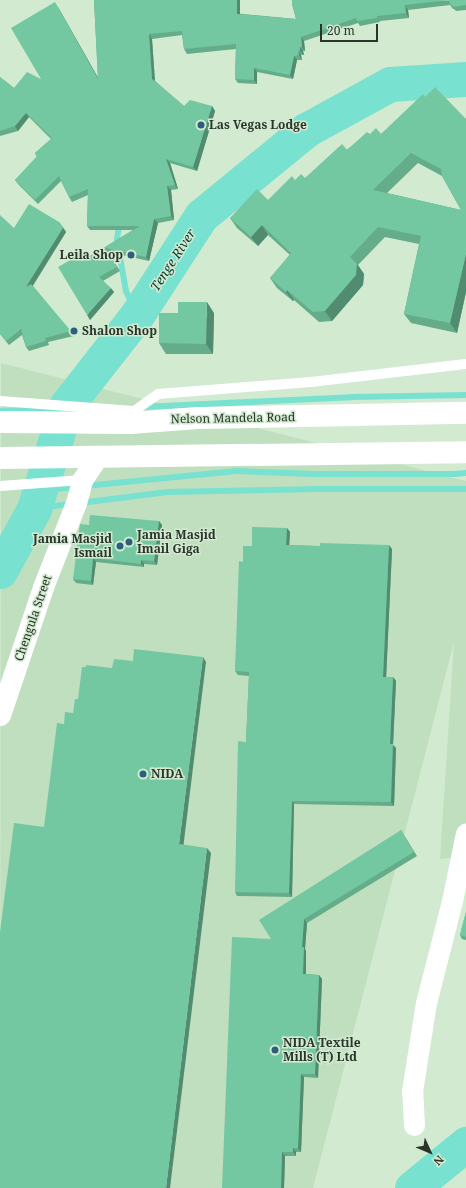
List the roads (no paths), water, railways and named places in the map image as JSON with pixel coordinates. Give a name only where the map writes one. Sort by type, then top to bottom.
[{"type":"main road","name":"Nelson Mandela Road","points":[[0,422],[39,422],[132,417],[198,418],[466,413]]},
{"type":"main road","points":[[1,458],[466,452]]},
{"type":"street","name":"Chengula Street","points":[[0,715],[43,587],[76,503],[82,480],[98,456]]},
{"type":"street","points":[[414,1125],[412,1091],[426,1003],[452,900],[466,833]]},
{"type":"lane","points":[[0,401],[53,404],[132,417],[158,394],[311,382],[466,364]]},
{"type":"lane","points":[[0,486],[82,480]]},
{"type":"waterway","name":"Tenge River","points":[[0,571],[34,509],[66,406],[137,315],[201,216],[306,130],[390,84],[466,79]]},
{"type":"waterway","points":[[119,224],[117,240],[126,291],[137,315]]},
{"type":"waterway","points":[[142,407],[351,397],[466,395]]},
{"type":"waterway","points":[[0,411],[60,410]]},
{"type":"waterway","points":[[85,486],[236,471],[315,474],[466,473]]},
{"type":"waterway","points":[[38,491],[75,487]]},
{"type":"waterway","points":[[80,503],[167,492],[319,489],[466,489]]},
{"type":"waterway","points":[[34,509],[71,504]]},
{"type":"waterway","points":[[412,1188],[466,1144]]},
{"type":"place","name":"Las Vegas Lodge","points":[[201,125]]},
{"type":"place","name":"Leila Shop","points":[[131,255]]},
{"type":"place","name":"Shalon Shop","points":[[74,331]]},
{"type":"place","name":"Jamia Masjid Imail Giga","points":[[129,542]]},
{"type":"place","name":"Jamia Masjid Ismail","points":[[120,546]]},
{"type":"place","name":"NIDA","points":[[143,774]]},
{"type":"place","name":"NIDA Textile Mills (T) Ltd","points":[[275,1050]]}]
